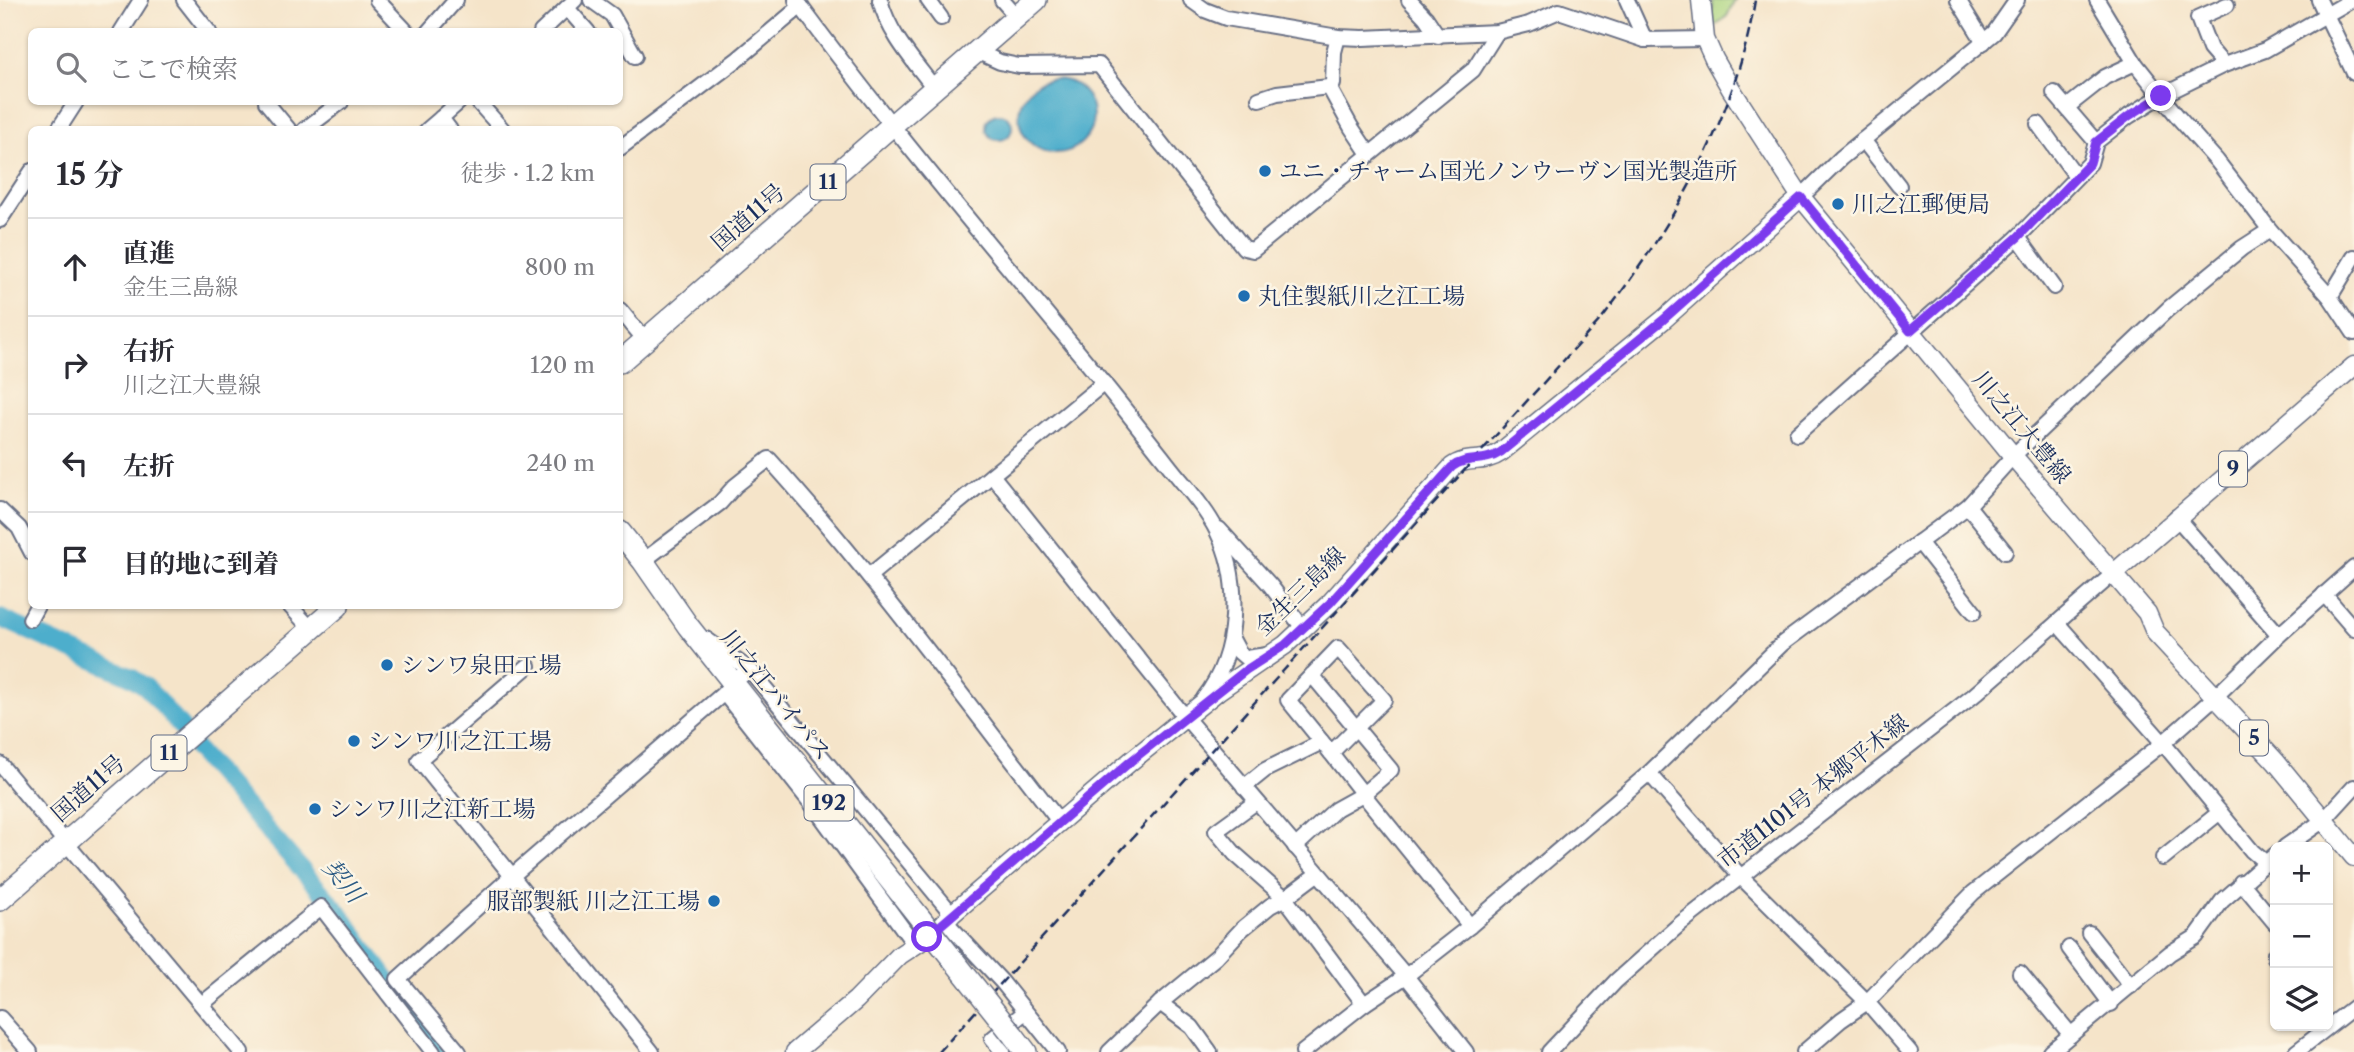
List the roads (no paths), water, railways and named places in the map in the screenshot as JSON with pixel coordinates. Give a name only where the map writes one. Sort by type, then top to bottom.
[{"type":"highway","name":"国道11号","points":[[623,359],[1036,0]]},
{"type":"highway","name":"川之江バイパス","points":[[623,536],[688,626],[736,682],[920,918],[1014,1046]]},
{"type":"highway","name":"国道11号","points":[[0,900],[334,609]]},
{"type":"main road","name":"川之江大豊線","points":[[1700,0],[1705,39],[1731,89],[1801,197],[2013,456],[2147,613],[2155,632],[2276,762],[2354,856]]},
{"type":"main road","name":"金生三島線","points":[[795,1052],[856,1000],[886,968],[914,944],[938,930],[1059,821],[1246,670],[1303,628],[1330,603],[1452,467],[1466,460],[1487,460],[1501,452],[1663,320],[1801,197]]},
{"type":"main road","name":"9","points":[[2113,574],[2354,366]]},
{"type":"street","points":[[124,28],[141,0]]},
{"type":"street","points":[[184,0],[206,28]]},
{"type":"street","points":[[377,0],[403,28]]},
{"type":"street","points":[[432,28],[456,0]]},
{"type":"street","points":[[591,0],[612,15],[619,28]]},
{"type":"street","points":[[880,0],[884,18],[895,36],[934,88]]},
{"type":"street","points":[[928,0],[941,18]]},
{"type":"street","points":[[1002,0],[1016,16]]},
{"type":"street","points":[[1191,0],[1205,10],[1226,18],[1338,37],[1438,36],[1497,32],[1529,24],[1559,11],[1645,40],[1705,39]]},
{"type":"street","points":[[1411,0],[1438,36]]},
{"type":"street","points":[[1627,0],[1645,40]]},
{"type":"street","points":[[1958,0],[1984,42]]},
{"type":"street","points":[[1801,197],[1863,140],[1994,33],[2018,0]]},
{"type":"street","points":[[2097,0],[2135,63],[2217,160],[2270,230],[2330,298],[2354,333]]},
{"type":"street","points":[[2319,0],[2354,73]]},
{"type":"street","points":[[1797,434],[2018,237],[2090,163],[2096,142],[2129,116],[2161,96],[2224,65],[2264,50],[2352,0]]},
{"type":"street","points":[[623,146],[738,59],[798,3],[892,125],[1104,383],[1207,515],[1270,585],[1303,628]]},
{"type":"street","points":[[545,28],[571,4],[586,28]]},
{"type":"street","points":[[2224,65],[2210,49],[2197,18],[2227,5]]},
{"type":"street","points":[[976,51],[1000,62],[1019,66],[1099,65],[1244,248],[1253,250],[1473,70],[1497,32]]},
{"type":"street","points":[[623,35],[635,56]]},
{"type":"street","points":[[1259,99],[1277,93],[1329,87],[1333,84],[1334,52],[1338,37]]},
{"type":"street","points":[[2067,107],[2105,77],[2135,63]]},
{"type":"street","points":[[1329,87],[1369,154]]},
{"type":"street","points":[[2054,93],[2096,142]]},
{"type":"street","points":[[61,126],[74,105]]},
{"type":"street","points":[[268,105],[286,126]]},
{"type":"street","points":[[309,126],[337,105]]},
{"type":"street","points":[[445,124],[457,105]]},
{"type":"street","points":[[481,105],[499,126]]},
{"type":"street","points":[[2038,124],[2076,176]]},
{"type":"street","points":[[1863,140],[1899,186]]},
{"type":"street","points":[[0,220],[28,177]]},
{"type":"street","points":[[1303,1052],[1470,926],[1649,773],[1783,643],[1968,506],[2013,456],[2168,309],[2242,248],[2270,230]]},
{"type":"street","points":[[2018,237],[2054,287]]},
{"type":"street","points":[[2330,298],[2354,257]]},
{"type":"street","points":[[623,314],[645,340]]},
{"type":"street","points":[[869,576],[1104,383]]},
{"type":"street","points":[[643,561],[720,502],[735,486],[769,459],[869,576],[1059,821]]},
{"type":"street","points":[[992,475],[1256,802],[1406,976],[1466,1052]]},
{"type":"street","points":[[1968,506],[2005,552]]},
{"type":"street","points":[[0,510],[19,528],[28,545]]},
{"type":"street","points":[[1189,716],[1209,691],[1231,637],[1232,587],[1223,547],[1207,515]]},
{"type":"street","points":[[2176,517],[2279,635]]},
{"type":"street","points":[[1919,542],[1974,612]]},
{"type":"street","points":[[1804,1052],[1867,1002],[1973,893],[2162,743],[2354,568]]},
{"type":"street","name":"市道1101号 本郷平木線","points":[[1549,1052],[1616,981],[1679,924],[1973,696],[2113,574]]},
{"type":"street","points":[[2324,594],[2354,629]]},
{"type":"street","points":[[30,620],[36,609]]},
{"type":"street","points":[[293,609],[311,629]]},
{"type":"street","points":[[2050,1052],[2170,953],[2196,937],[2222,901],[2270,859],[2252,851],[2057,623]]},
{"type":"street","points":[[1231,637],[1239,652],[1246,658],[1271,654]]},
{"type":"street","points":[[1244,787],[1265,770],[1327,747],[1357,728],[1384,700],[1338,648],[1288,700],[1327,747],[1470,926]]},
{"type":"street","points":[[1225,655],[1235,669],[1246,670]]},
{"type":"street","points":[[528,666],[419,760],[652,1052]]},
{"type":"street","points":[[1294,847],[1336,808],[1363,794],[1391,769],[1312,675]]},
{"type":"street","points":[[459,1052],[398,979],[512,876],[736,682]]},
{"type":"street","points":[[736,682],[949,918],[1058,1052]]},
{"type":"street","points":[[736,682],[817,811],[914,944]]},
{"type":"street","points":[[0,764],[241,1052]]},
{"type":"street","points":[[1649,773],[1740,876],[1867,1002],[1910,1052]]},
{"type":"street","points":[[2292,842],[2324,821],[2354,788]]},
{"type":"street","points":[[1256,802],[1216,831],[1235,854],[1285,898],[1364,1004]]},
{"type":"street","points":[[2163,858],[2220,812]]},
{"type":"street","points":[[1108,1052],[1160,1003],[1216,957],[1242,929],[1317,874]]},
{"type":"street","points":[[2241,882],[2270,917]]},
{"type":"street","points":[[202,1004],[321,907],[433,1052]]},
{"type":"street","points":[[2089,933],[2131,986]]},
{"type":"street","points":[[2069,948],[2111,1004]]},
{"type":"street","points":[[2020,973],[2071,1035]]},
{"type":"street","points":[[1160,1003],[1192,1027],[1210,1052]]},
{"type":"street","points":[[2296,1052],[2354,1007]]},
{"type":"street","points":[[1014,1046],[992,1039],[1025,1012]]},
{"type":"street","points":[[0,1018],[30,1052]]},
{"type":"water","points":[[1049,79],[1063,79],[1077,85],[1087,95],[1093,116],[1091,130],[1077,147],[1063,153],[1049,153],[1035,147],[1025,137],[1019,123],[1019,109],[1025,95],[1035,85]]},
{"type":"water","points":[[999,114],[1008,118],[1012,127],[1008,136],[999,140],[990,136],[986,127],[990,118]]},
{"type":"waterway","name":"契川","points":[[0,618],[131,677],[146,687],[182,728]]},
{"type":"waterway","name":"契川","points":[[195,748],[338,911],[410,1012],[446,1052]]},
{"type":"railway","points":[[939,1052],[1601,319],[1653,247],[1698,169],[1733,87],[1755,0]]},
{"type":"place","name":"ユニ・チャーム国光ノンウーヴン国光製造所","points":[[1265,171]]},
{"type":"place","name":"川之江郵便局","points":[[1838,204]]},
{"type":"place","name":"丸住製紙川之江工場","points":[[1244,296]]},
{"type":"place","name":"シンワ泉田工場","points":[[387,665]]},
{"type":"place","name":"シンワ川之江工場","points":[[354,741]]},
{"type":"place","name":"シンワ川之江新工場","points":[[315,809]]},
{"type":"place","name":"服部製紙 川之江工場","points":[[714,901]]}]
